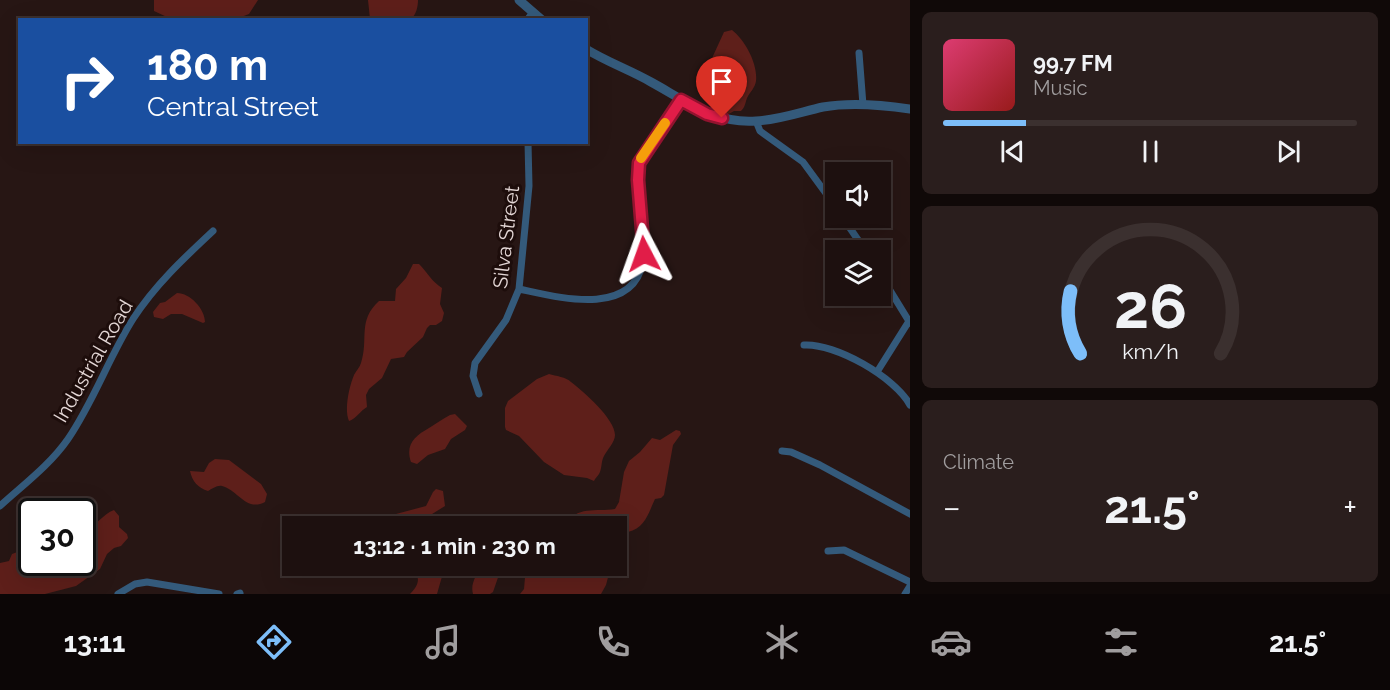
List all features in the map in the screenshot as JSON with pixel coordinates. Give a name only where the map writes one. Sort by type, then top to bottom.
[{"type":"street","points":[[519,0],[530,16]]},
{"type":"street","points":[[588,50],[707,114],[722,118],[756,121],[826,107],[863,105],[910,109]]},
{"type":"street","points":[[859,53],[863,105]]},
{"type":"street","points":[[519,289],[554,296],[602,299],[622,293],[631,285],[639,275],[644,254],[638,180],[639,163],[681,100]]},
{"type":"street","points":[[756,121],[760,131],[803,162],[825,192]]},
{"type":"street","name":"Silva Street","points":[[479,394],[473,376],[475,363],[506,320],[519,289],[529,186],[528,144]]},
{"type":"street","name":"Industrial Road","points":[[0,506],[61,448],[90,401],[124,334],[144,304],[171,272],[213,231]]},
{"type":"street","points":[[877,372],[909,322],[891,292]]},
{"type":"street","points":[[804,345],[834,350],[877,372],[906,397],[910,405]]},
{"type":"street","points":[[782,451],[791,452],[820,465],[910,514]]},
{"type":"street","points":[[828,551],[843,550],[910,584],[905,594]]},
{"type":"street","points":[[118,594],[135,584],[147,582],[219,594]]},
{"type":"shaded area","points":[[154,0],[258,0],[249,14],[239,18],[167,18],[154,11]]},
{"type":"shaded area","points":[[368,0],[418,0],[412,18],[370,18]]},
{"type":"shaded area","points":[[732,30],[750,53],[755,67],[756,81],[742,110],[727,115],[710,110],[714,96],[709,70],[724,32]]},
{"type":"shaded area","points":[[413,264],[419,264],[442,288],[440,304],[444,313],[442,321],[436,325],[430,325],[423,337],[404,357],[391,359],[382,378],[369,389],[366,395],[367,407],[349,421],[347,405],[349,392],[354,375],[361,363],[368,316],[379,301],[395,301],[396,289],[406,278]]},
{"type":"shaded area","points":[[177,293],[187,296],[196,303],[205,322],[182,314],[171,314],[163,319],[154,317],[153,312],[160,303]]},
{"type":"shaded area","points":[[549,374],[566,379],[577,386],[598,406],[614,429],[614,440],[602,460],[600,472],[594,481],[564,475],[544,462],[519,436],[506,430],[505,408],[508,401],[537,379]]},
{"type":"shaded area","points":[[455,414],[467,426],[465,430],[451,439],[445,449],[428,455],[417,464],[411,462],[409,450],[412,441],[444,418]]},
{"type":"shaded area","points":[[676,430],[680,431],[681,434],[673,445],[664,495],[655,499],[642,524],[627,533],[627,516],[574,516],[581,512],[615,509],[619,502],[624,472],[629,461],[652,438],[660,440]]},
{"type":"shaded area","points":[[215,459],[229,460],[261,484],[267,494],[265,502],[253,504],[247,502],[222,486],[208,491],[198,486],[190,471],[204,472],[209,463]]},
{"type":"shaded area","points":[[436,489],[443,491],[445,506],[429,516],[394,516],[426,506]]},
{"type":"shaded area","points":[[114,510],[119,516],[119,527],[128,538],[121,546],[107,554],[100,569],[96,572],[96,523]]},
{"type":"shaded area","points":[[18,552],[18,576],[90,576],[76,586],[45,594],[0,594],[0,563],[9,561],[12,554]]},
{"type":"shaded area","points":[[417,576],[442,576],[437,594],[410,594],[418,581]]},
{"type":"shaded area","points":[[476,576],[499,576],[493,592],[490,594],[473,594],[473,583]]},
{"type":"shaded area","points":[[525,576],[608,576],[601,594],[520,594],[524,589]]},
{"type":"slow traffic","points":[[641,158],[665,123]]},
{"type":"route","points":[[644,254],[638,180],[639,163],[644,154],[681,100],[707,114],[722,118]]}]
